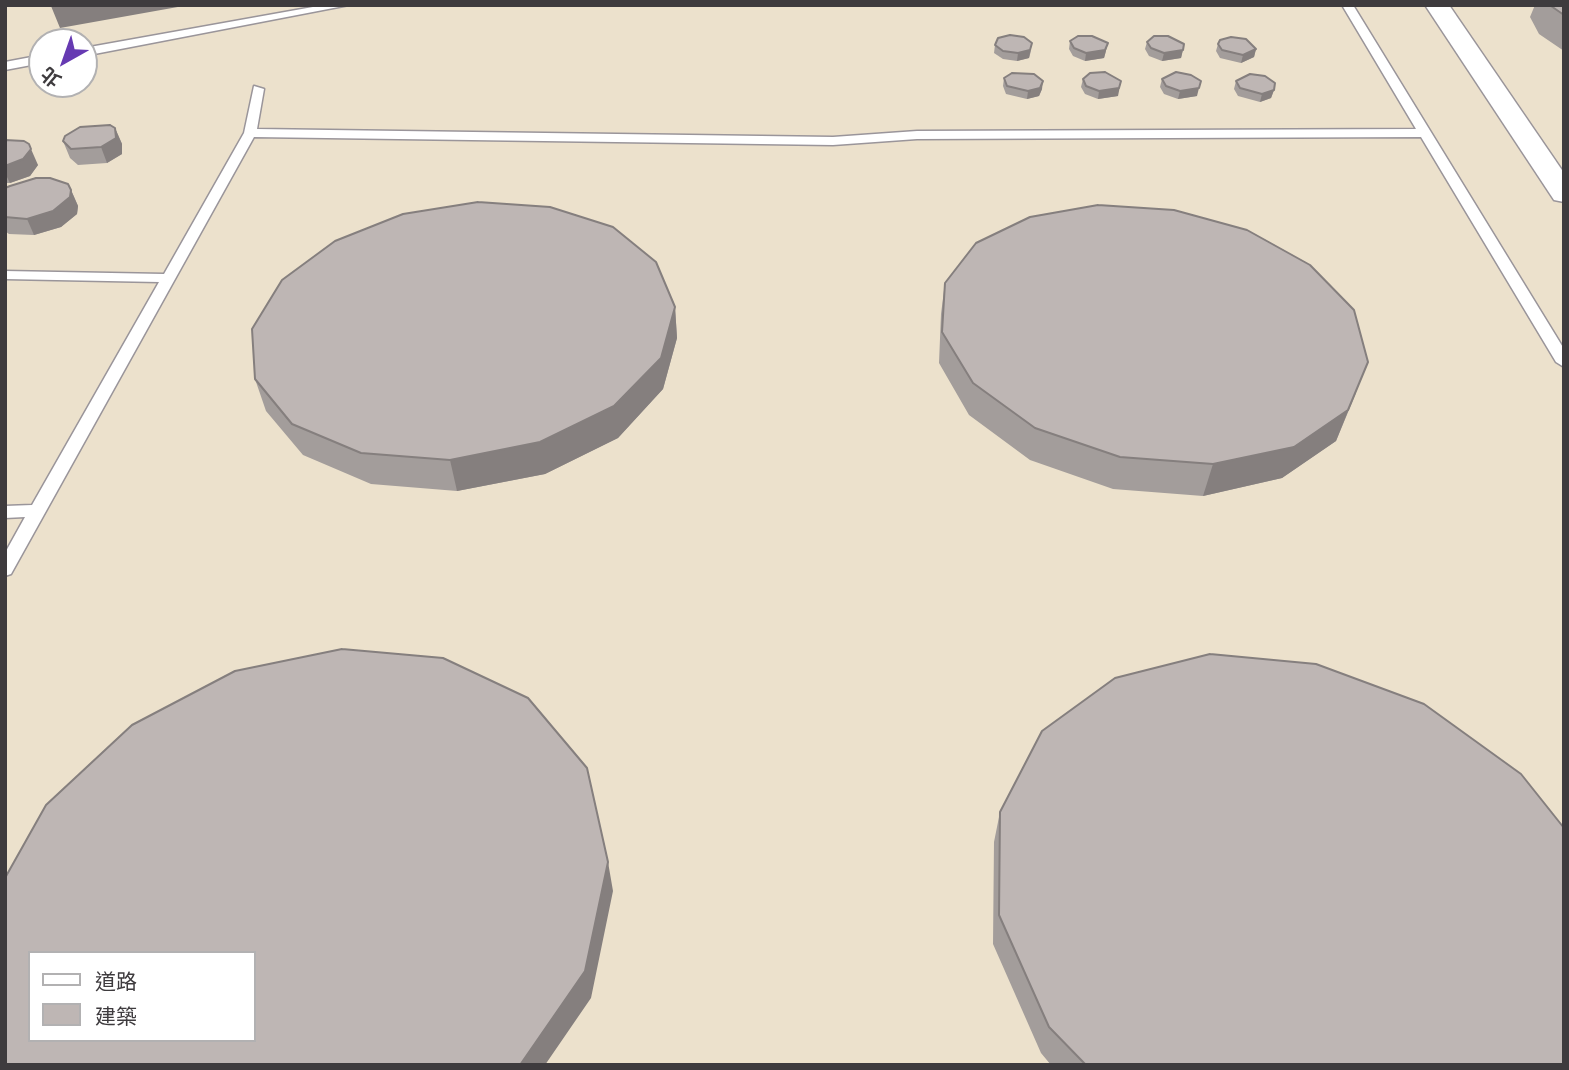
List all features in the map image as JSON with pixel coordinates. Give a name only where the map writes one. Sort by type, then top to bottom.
[{"type":"street","points":[[1437,5],[1564,194]]},
{"type":"lane","points":[[98,49],[344,5]]},
{"type":"lane","points":[[1347,5],[1422,133],[1564,362]]},
{"type":"lane","points":[[5,66],[28,62]]},
{"type":"lane","points":[[5,569],[250,133],[258,89]]},
{"type":"lane","points":[[250,133],[833,141],[917,135],[1422,133]]},
{"type":"lane","points":[[5,275],[169,278]]},
{"type":"lane","points":[[5,512],[36,511]]},
{"type":"shaded area","points":[[5,5],[1564,5],[1564,1065],[5,1065]]},
{"type":"building","points":[[1564,5],[1564,15],[1551,6]]},
{"type":"building","points":[[1010,35],[1024,37],[1032,43],[1030,50],[1018,53],[1003,51],[995,45],[998,38]]},
{"type":"building","points":[[1078,36],[1092,36],[1108,43],[1105,50],[1086,53],[1074,48],[1070,41]]},
{"type":"building","points":[[1154,36],[1168,36],[1184,44],[1183,50],[1164,53],[1151,48],[1147,42]]},
{"type":"building","points":[[1231,37],[1246,39],[1256,49],[1243,55],[1222,50],[1218,44],[1220,40]]},
{"type":"building","points":[[1105,72],[1121,81],[1119,88],[1099,91],[1086,86],[1083,79],[1090,73]]},
{"type":"building","points":[[1176,72],[1191,75],[1201,81],[1199,88],[1180,91],[1166,86],[1162,79]]},
{"type":"building","points":[[1012,73],[1034,74],[1043,81],[1040,88],[1028,91],[1007,86],[1004,78]]},
{"type":"building","points":[[1250,74],[1265,76],[1275,83],[1274,90],[1262,94],[1240,88],[1236,81]]},
{"type":"building","points":[[110,125],[115,128],[116,138],[101,147],[71,149],[63,141],[65,136],[80,127]]},
{"type":"building","points":[[5,140],[24,141],[31,149],[23,159],[5,166]]},
{"type":"building","points":[[36,178],[50,178],[68,184],[70,197],[53,211],[27,219],[5,217],[5,188]]},
{"type":"building","points":[[478,202],[550,207],[613,227],[656,262],[675,307],[661,358],[614,406],[540,442],[450,460],[361,453],[292,424],[255,379],[252,329],[282,280],[335,241],[403,214]]},
{"type":"building","points":[[1098,205],[1174,210],[1247,230],[1310,265],[1354,310],[1368,362],[1348,410],[1294,447],[1213,464],[1120,457],[1035,428],[973,383],[942,332],[945,283],[976,243],[1030,217]]},
{"type":"building","points":[[342,649],[443,658],[528,698],[587,768],[608,862],[585,971],[520,1065],[5,1065],[5,878],[46,805],[132,725],[235,671]]},
{"type":"building","points":[[1210,654],[1316,664],[1424,704],[1521,774],[1564,828],[1564,1065],[1086,1065],[1049,1027],[999,915],[1000,812],[1042,731],[1115,678]]}]
